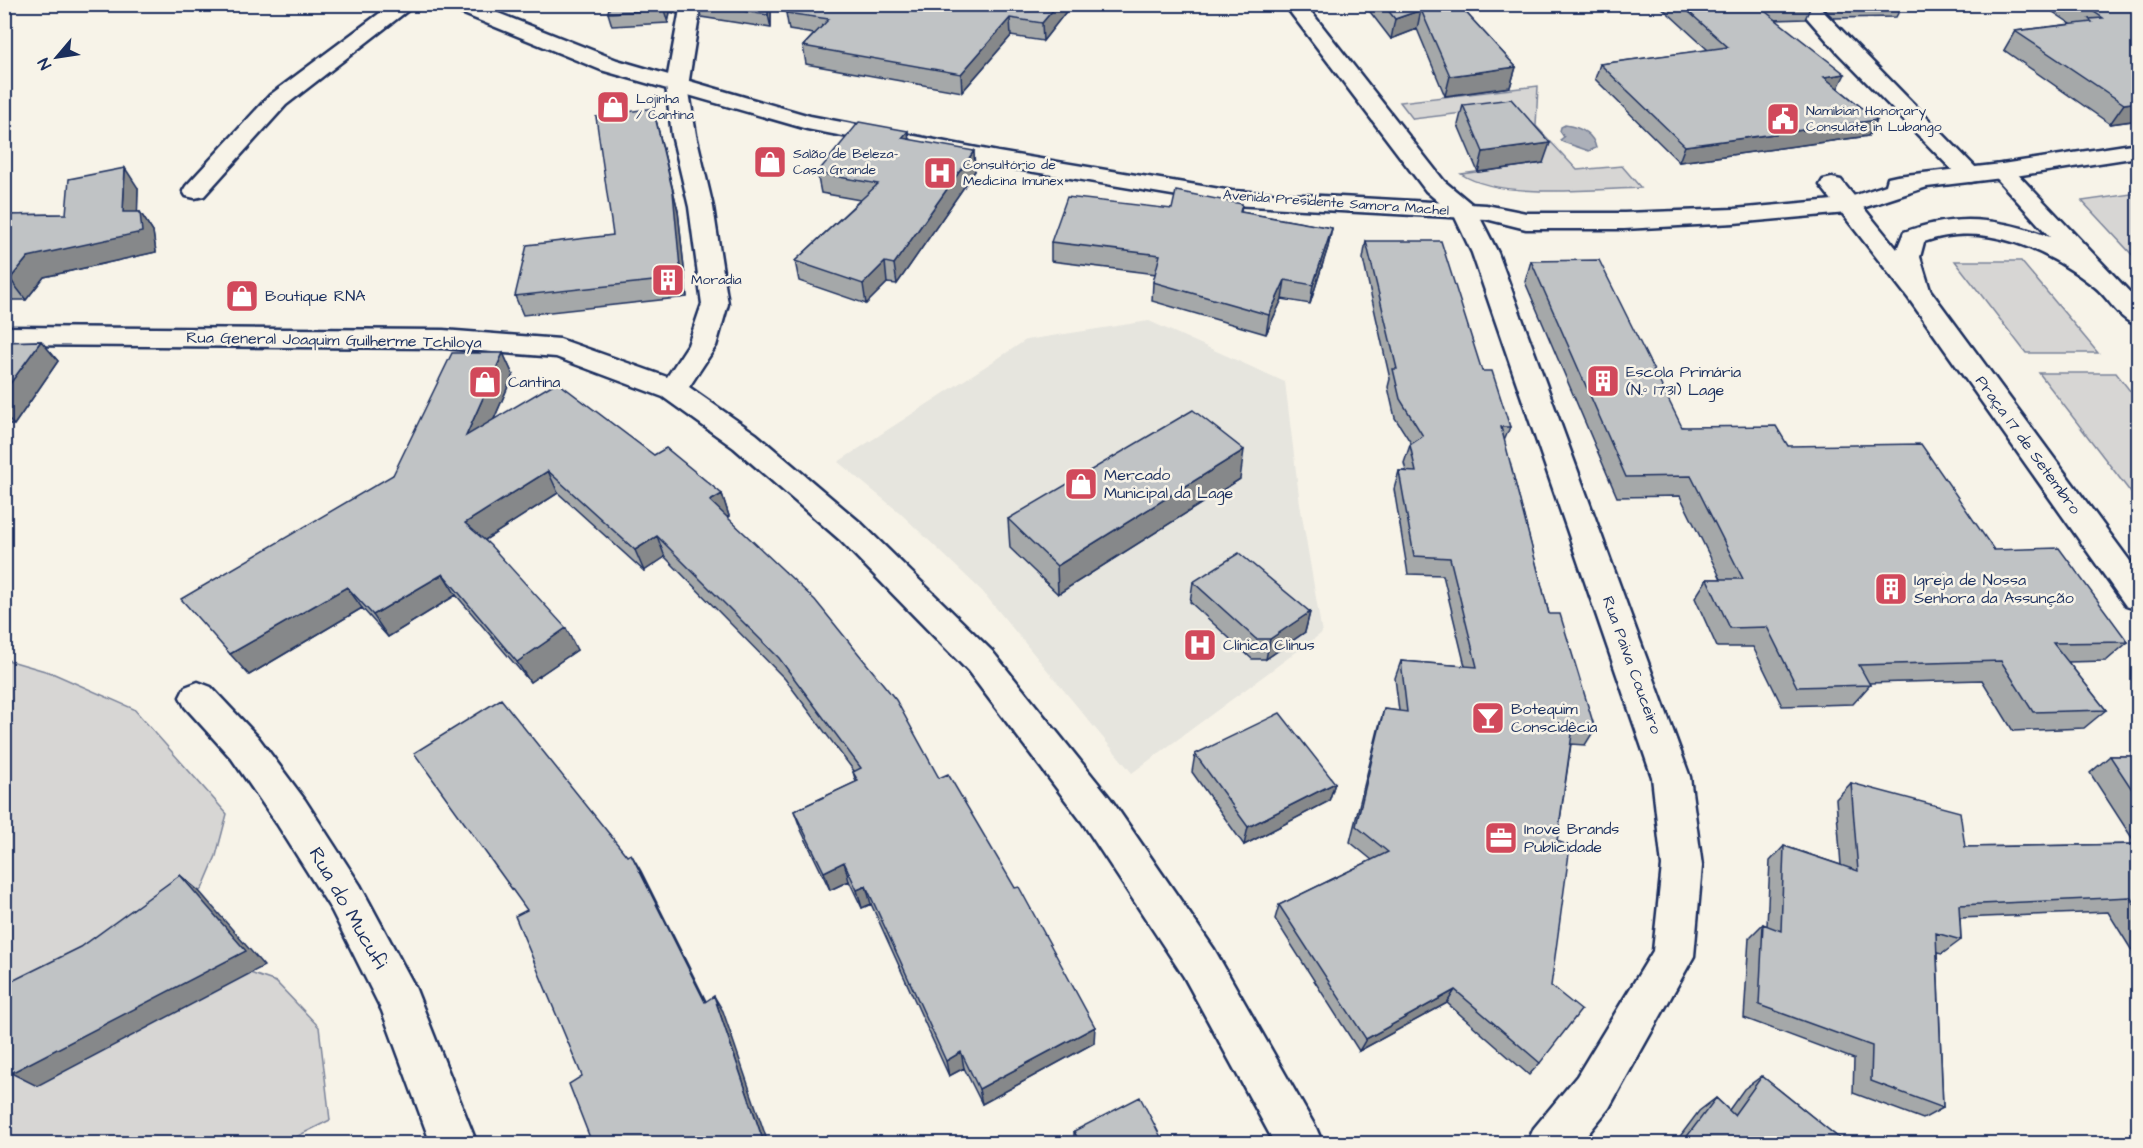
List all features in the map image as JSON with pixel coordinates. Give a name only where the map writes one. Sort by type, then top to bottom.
[{"type":"street","points":[[195,191],[278,99],[406,4]]},
{"type":"street","name":"Avenida Presidente Samora Machel","points":[[456,4],[609,65],[807,122],[998,159],[1232,198],[1476,212],[1526,221],[1624,221],[1734,216],[1918,182],[2139,150]]},
{"type":"street","points":[[673,390],[702,346],[715,304],[700,207],[684,135],[677,86],[691,4]]},
{"type":"street","name":"Rua Paiva Couceiro","points":[[1294,4],[1435,186],[1476,212],[1489,264],[1671,777],[1682,866],[1673,956],[1593,1092],[1550,1143]]},
{"type":"street","points":[[1805,4],[1843,49],[1934,135],[1970,175]]},
{"type":"street","name":"Praça 17 de Setembro","points":[[2002,171],[2139,317]]},
{"type":"street","name":"Praça 17 de Setembro","points":[[1839,195],[1918,293],[2139,597]]},
{"type":"street","name":"Praça 17 de Setembro","points":[[1918,293],[1907,257],[1913,237],[1938,228],[1975,227],[2015,233],[2052,247],[2110,285]]},
{"type":"street","name":"Rua General Joaquim Guilherme Tchiloya","points":[[4,336],[466,340],[560,348],[673,390],[745,441],[851,532],[980,661],[1096,810],[1199,963],[1300,1143]]},
{"type":"street","name":"Rua do Mucufi","points":[[198,697],[245,748],[291,812],[346,898],[400,1002],[454,1143]]},
{"type":"shaded area","points":[[1538,86],[1536,126],[1577,170],[1622,166],[1641,188],[1548,191],[1499,187],[1478,182],[1461,174],[1543,163],[1496,109],[1413,119],[1400,102]]},
{"type":"shaded area","points":[[1565,125],[1585,132],[1592,138],[1596,148],[1589,151],[1560,140],[1564,137],[1560,131],[1561,127]]},
{"type":"shaded area","points":[[2138,193],[2138,261],[2082,201]]},
{"type":"shaded area","points":[[1955,261],[2021,261],[2098,353],[2026,353]]},
{"type":"shaded area","name":"Mercado Municipal da Lage","points":[[1149,321],[1285,382],[1300,504],[1322,633],[1132,773],[982,591],[899,512],[838,462],[1026,340]]},
{"type":"shaded area","points":[[2039,373],[2116,373],[2138,401],[2138,502]]},
{"type":"shaded area","points":[[4,659],[52,673],[134,709],[227,814],[216,856],[202,889],[118,951],[250,973],[276,982],[319,1027],[330,1120],[284,1143],[5,1143]]},
{"type":"building","points":[[610,4],[665,4],[664,10],[608,13]]},
{"type":"building","points":[[699,4],[768,4],[768,15]]},
{"type":"building","points":[[794,4],[1058,4],[1042,23],[1010,18],[961,74],[803,46],[829,19],[786,13]]},
{"type":"building","points":[[1383,4],[1458,4],[1516,67],[1450,76],[1421,10],[1395,19]]},
{"type":"building","points":[[1680,4],[1784,4],[1757,5],[1845,74],[1824,77],[1877,120],[1685,146],[1600,64],[1728,47]]},
{"type":"building","points":[[2082,4],[2139,4],[2139,102],[2124,104],[2015,31],[2092,22],[2089,19],[2103,18]]},
{"type":"building","points":[[1511,99],[1550,143],[1483,152],[1463,105]]},
{"type":"building","points":[[653,108],[673,192],[681,278],[515,296],[527,245],[613,235],[596,117]]},
{"type":"building","points":[[859,122],[908,131],[902,138],[974,151],[894,264],[885,262],[863,284],[795,261],[878,184],[817,173]]},
{"type":"building","points":[[125,168],[123,212],[140,212],[142,232],[28,257],[10,279],[4,279],[4,215],[66,214],[69,179]]},
{"type":"building","points":[[1176,191],[1242,204],[1240,212],[1332,228],[1313,285],[1285,280],[1269,315],[1153,282],[1160,255],[1051,242],[1067,197],[1172,209]]},
{"type":"building","points":[[1366,241],[1441,241],[1482,371],[1492,371],[1510,427],[1501,427],[1549,614],[1560,614],[1595,729],[1573,727],[1557,841],[1570,846],[1551,986],[1581,1010],[1540,1063],[1455,990],[1366,1039],[1279,905],[1388,852],[1356,826],[1384,709],[1407,712],[1401,661],[1477,667],[1450,558],[1414,556],[1399,471],[1416,472],[1410,445],[1423,436],[1400,399],[1393,369],[1397,369]]},
{"type":"building","points":[[1599,260],[1682,427],[1776,426],[1788,446],[1921,444],[1994,550],[2059,548],[2128,642],[2053,643],[2106,710],[2033,712],[2001,661],[1859,665],[1870,685],[1797,687],[1767,627],[1730,628],[1707,579],[1743,579],[1691,476],[1626,477],[1531,261]]},
{"type":"building","points":[[41,341],[4,392],[4,342]]},
{"type":"building","points":[[452,353],[503,353],[466,436],[557,382],[654,455],[666,448],[722,494],[710,501],[815,600],[896,700],[939,778],[948,774],[1015,888],[1019,887],[1095,1027],[979,1089],[961,1052],[946,1061],[866,886],[857,890],[844,862],[824,872],[794,811],[858,781],[853,772],[861,768],[779,658],[657,536],[635,550],[548,471],[465,523],[490,545],[566,628],[517,662],[443,574],[373,615],[347,587],[230,654],[181,599],[393,475]]},
{"type":"building","points":[[1193,410],[1244,450],[1057,566],[1008,519]]},
{"type":"building","points":[[1239,553],[1310,612],[1270,639],[1256,639],[1193,582]]},
{"type":"building","points":[[501,699],[627,856],[631,854],[705,1002],[714,996],[764,1143],[592,1143],[569,1084],[582,1076],[515,916],[527,910],[414,753]]},
{"type":"building","points":[[1280,713],[1335,783],[1248,827],[1195,754]]},
{"type":"building","points":[[2110,756],[2139,756],[2139,800]]},
{"type":"building","points":[[1851,783],[1960,812],[1965,847],[2139,844],[2139,911],[2130,897],[1959,905],[1961,940],[1936,933],[1943,1108],[1871,1081],[1872,1046],[1759,1005],[1763,924],[1781,931],[1784,846],[1858,871]]},
{"type":"building","points":[[180,875],[246,951],[11,1073],[4,1024],[4,985],[81,947]]},
{"type":"building","points":[[1762,1076],[1845,1143],[1682,1143],[1716,1098],[1734,1115]]},
{"type":"building","points":[[1140,1097],[1164,1143],[1080,1143],[1074,1131]]},
{"type":"place","name":"Lojinha / Cantina","points":[[613,107]]},
{"type":"place","name":"Namibian Honorary Consulate in Lubango","points":[[1783,119]]},
{"type":"place","name":"Salão de Beleza- Casa Grande","points":[[770,162]]},
{"type":"place","name":"Consultório de Medicina Imunex","points":[[940,173]]},
{"type":"place","name":"Moradia","points":[[668,280]]},
{"type":"place","name":"Boutique RNA","points":[[242,296]]},
{"type":"place","name":"Escola Primária (N.º 1731) Lage","points":[[1603,381]]},
{"type":"place","name":"Cantina","points":[[485,382]]},
{"type":"place","name":"Mercado Municipal da Lage","points":[[1081,484]]},
{"type":"place","name":"Igreja de Nossa Senhora da Assunção","points":[[1891,589]]},
{"type":"place","name":"Clínica Clinus","points":[[1200,645]]},
{"type":"place","name":"Botequim Conscidêcia","points":[[1488,718]]},
{"type":"place","name":"Inove Brands Publicidade","points":[[1501,838]]}]
